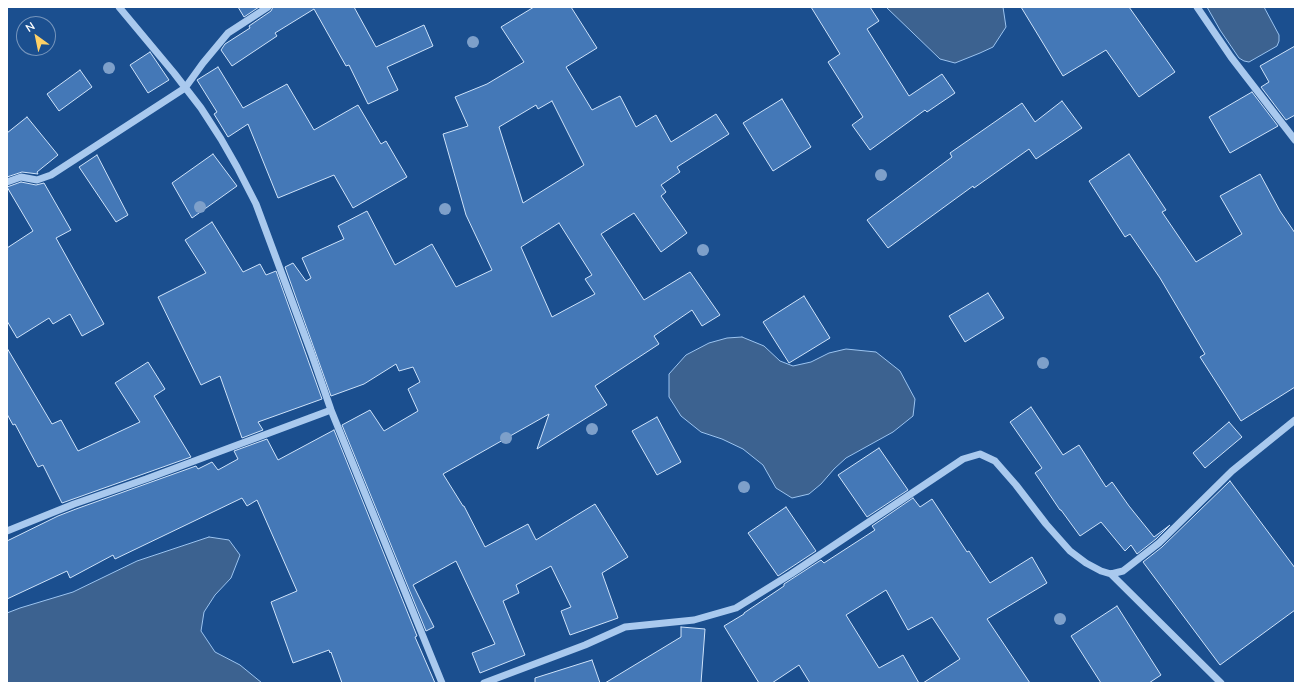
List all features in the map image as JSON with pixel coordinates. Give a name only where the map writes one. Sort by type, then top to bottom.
[{"type":"street","points":[[119,7],[201,108],[238,167],[256,204],[312,355],[330,410],[442,683]]},
{"type":"street","points":[[7,182],[21,177],[37,180],[51,175],[185,88],[203,63],[228,33],[268,7]]},
{"type":"street","points":[[1197,7],[1231,57],[1295,140]]},
{"type":"street","points":[[7,531],[74,504],[146,479],[330,410]]},
{"type":"street","points":[[1111,574],[1123,571],[1159,543],[1232,471],[1295,420]]},
{"type":"street","points":[[484,683],[585,645],[625,627],[694,620],[736,608],[791,574],[963,460],[980,454],[995,461],[1070,551],[1086,563],[1101,571],[1111,574],[1221,683]]},
{"type":"water","points":[[886,7],[1003,7],[1006,27],[993,47],[955,63],[940,59]]},
{"type":"water","points":[[1207,7],[1264,7],[1279,35],[1277,46],[1249,62],[1244,61],[1239,58],[1220,30]]},
{"type":"water","points":[[742,337],[764,346],[780,361],[793,366],[811,362],[829,353],[846,349],[876,352],[900,371],[915,399],[913,416],[893,432],[846,458],[821,484],[809,494],[792,498],[776,488],[763,465],[743,449],[722,439],[701,432],[681,416],[669,397],[669,374],[686,355],[709,343],[727,338]]},
{"type":"water","points":[[209,537],[229,540],[240,555],[231,578],[215,595],[204,612],[201,631],[215,652],[240,665],[262,683],[7,683],[7,613],[73,592],[137,561]]},
{"type":"building","points":[[238,7],[259,7],[244,17]]},
{"type":"building","points":[[273,7],[354,7],[376,47],[424,25],[433,46],[387,67],[398,90],[368,104],[349,65],[346,66],[314,9],[275,33],[277,36],[232,66],[221,50],[225,44],[250,28],[249,26],[271,11]]},
{"type":"building","points":[[534,7],[571,7],[597,48],[566,67],[592,110],[620,96],[636,127],[656,115],[671,142],[716,114],[729,134],[677,167],[680,172],[661,185],[666,192],[661,196],[687,233],[661,252],[634,213],[601,234],[644,300],[690,272],[720,315],[702,326],[692,310],[654,336],[659,344],[595,386],[607,405],[537,449],[549,414],[443,474],[464,506],[485,547],[528,524],[536,540],[595,504],[628,557],[602,573],[618,618],[570,635],[561,611],[571,607],[551,566],[516,585],[519,593],[503,601],[525,655],[480,673],[472,653],[495,644],[456,561],[413,585],[434,627],[426,631],[342,425],[370,410],[384,431],[418,411],[408,389],[420,382],[413,367],[399,371],[396,364],[364,384],[331,396],[285,267],[293,263],[306,281],[311,278],[302,258],[344,239],[338,226],[367,211],[395,265],[432,244],[456,287],[492,270],[466,215],[443,134],[468,126],[455,97],[487,84],[524,62],[501,27]],"holes":[[[552,101],[584,165],[523,203],[499,127],[536,105],[538,109]],[[559,223],[592,275],[585,279],[595,294],[552,317],[521,247]]]},
{"type":"building","points":[[811,7],[870,7],[879,21],[867,29],[909,96],[942,74],[955,93],[927,112],[925,110],[870,150],[852,125],[863,117],[828,62],[840,54]]},
{"type":"building","points":[[1021,7],[1129,7],[1175,72],[1139,97],[1106,50],[1063,76]]},
{"type":"building","points":[[1295,46],[1295,115],[1286,120],[1261,87],[1269,82],[1260,66]]},
{"type":"building","points":[[150,52],[169,80],[148,93],[130,65]]},
{"type":"building","points":[[218,67],[243,108],[287,84],[314,130],[358,105],[381,144],[386,141],[407,177],[353,208],[334,175],[278,198],[248,124],[228,137],[214,114],[217,112],[197,80]]},
{"type":"building","points":[[80,70],[92,87],[59,111],[47,94]]},
{"type":"building","points":[[1252,92],[1278,126],[1230,153],[1209,117]]},
{"type":"building","points":[[782,99],[811,147],[773,171],[743,123]]},
{"type":"building","points":[[1062,101],[1082,128],[1036,159],[1029,149],[974,188],[973,186],[888,248],[867,220],[952,157],[950,153],[1022,103],[1035,122]]},
{"type":"building","points":[[27,117],[58,155],[37,172],[38,174],[22,172],[7,177],[7,133]]},
{"type":"building","points":[[213,154],[237,186],[192,218],[172,183]]},
{"type":"building","points":[[1129,154],[1166,210],[1162,212],[1196,262],[1242,234],[1220,196],[1260,174],[1280,211],[1295,233],[1295,387],[1241,421],[1200,357],[1205,354],[1160,278],[1130,234],[1125,237],[1089,181]]},
{"type":"building","points":[[97,155],[128,215],[116,222],[79,167]]},
{"type":"building","points":[[21,182],[36,185],[44,183],[71,230],[56,238],[104,324],[82,336],[70,314],[53,324],[49,318],[17,338],[7,321],[7,248],[33,231],[7,187]]},
{"type":"building","points":[[212,222],[243,272],[260,264],[266,275],[276,271],[322,399],[258,422],[263,430],[242,438],[220,376],[201,385],[158,297],[206,273],[185,240]]},
{"type":"building","points":[[988,293],[1004,318],[965,342],[949,316]]},
{"type":"building","points":[[804,296],[830,338],[789,363],[763,322]]},
{"type":"building","points":[[7,348],[52,424],[61,420],[78,451],[140,422],[115,383],[148,362],[165,389],[154,396],[191,457],[62,503],[43,465],[38,467],[15,424],[13,425],[7,414]]},
{"type":"building","points":[[1031,407],[1063,455],[1079,445],[1106,487],[1112,482],[1154,537],[1170,525],[1156,539],[1137,554],[1131,545],[1125,551],[1101,522],[1080,536],[1035,473],[1042,468],[1010,422]]},
{"type":"building","points":[[657,417],[681,462],[657,475],[632,431]]},
{"type":"building","points":[[1229,422],[1242,437],[1205,468],[1193,453]]},
{"type":"building","points":[[334,430],[417,636],[415,637],[435,683],[342,683],[329,650],[293,663],[271,602],[297,591],[257,500],[247,506],[242,498],[115,559],[113,555],[70,578],[67,571],[7,599],[7,541],[58,516],[196,466],[198,469],[212,462],[218,470],[238,459],[234,451],[267,439],[278,460]]},
{"type":"building","points":[[879,448],[908,490],[867,517],[838,475]]},
{"type":"building","points":[[1230,481],[1295,568],[1295,610],[1220,665],[1143,562],[1162,547]]},
{"type":"building","points":[[913,498],[920,507],[932,499],[967,552],[969,551],[990,583],[1032,557],[1047,583],[987,619],[1030,683],[923,683],[960,659],[932,617],[908,630],[886,590],[846,615],[879,668],[903,655],[919,683],[810,683],[799,665],[772,683],[759,683],[724,626],[744,614],[784,586],[784,584],[821,560],[824,563],[875,530],[872,526]]},
{"type":"building","points":[[786,507],[816,551],[778,576],[748,533]]},
{"type":"building","points":[[1117,606],[1161,675],[1149,683],[1101,683],[1071,636]]},
{"type":"building","points":[[681,627],[705,629],[701,683],[605,683],[681,637]]},
{"type":"building","points":[[592,660],[600,683],[535,683],[535,678]]}]
